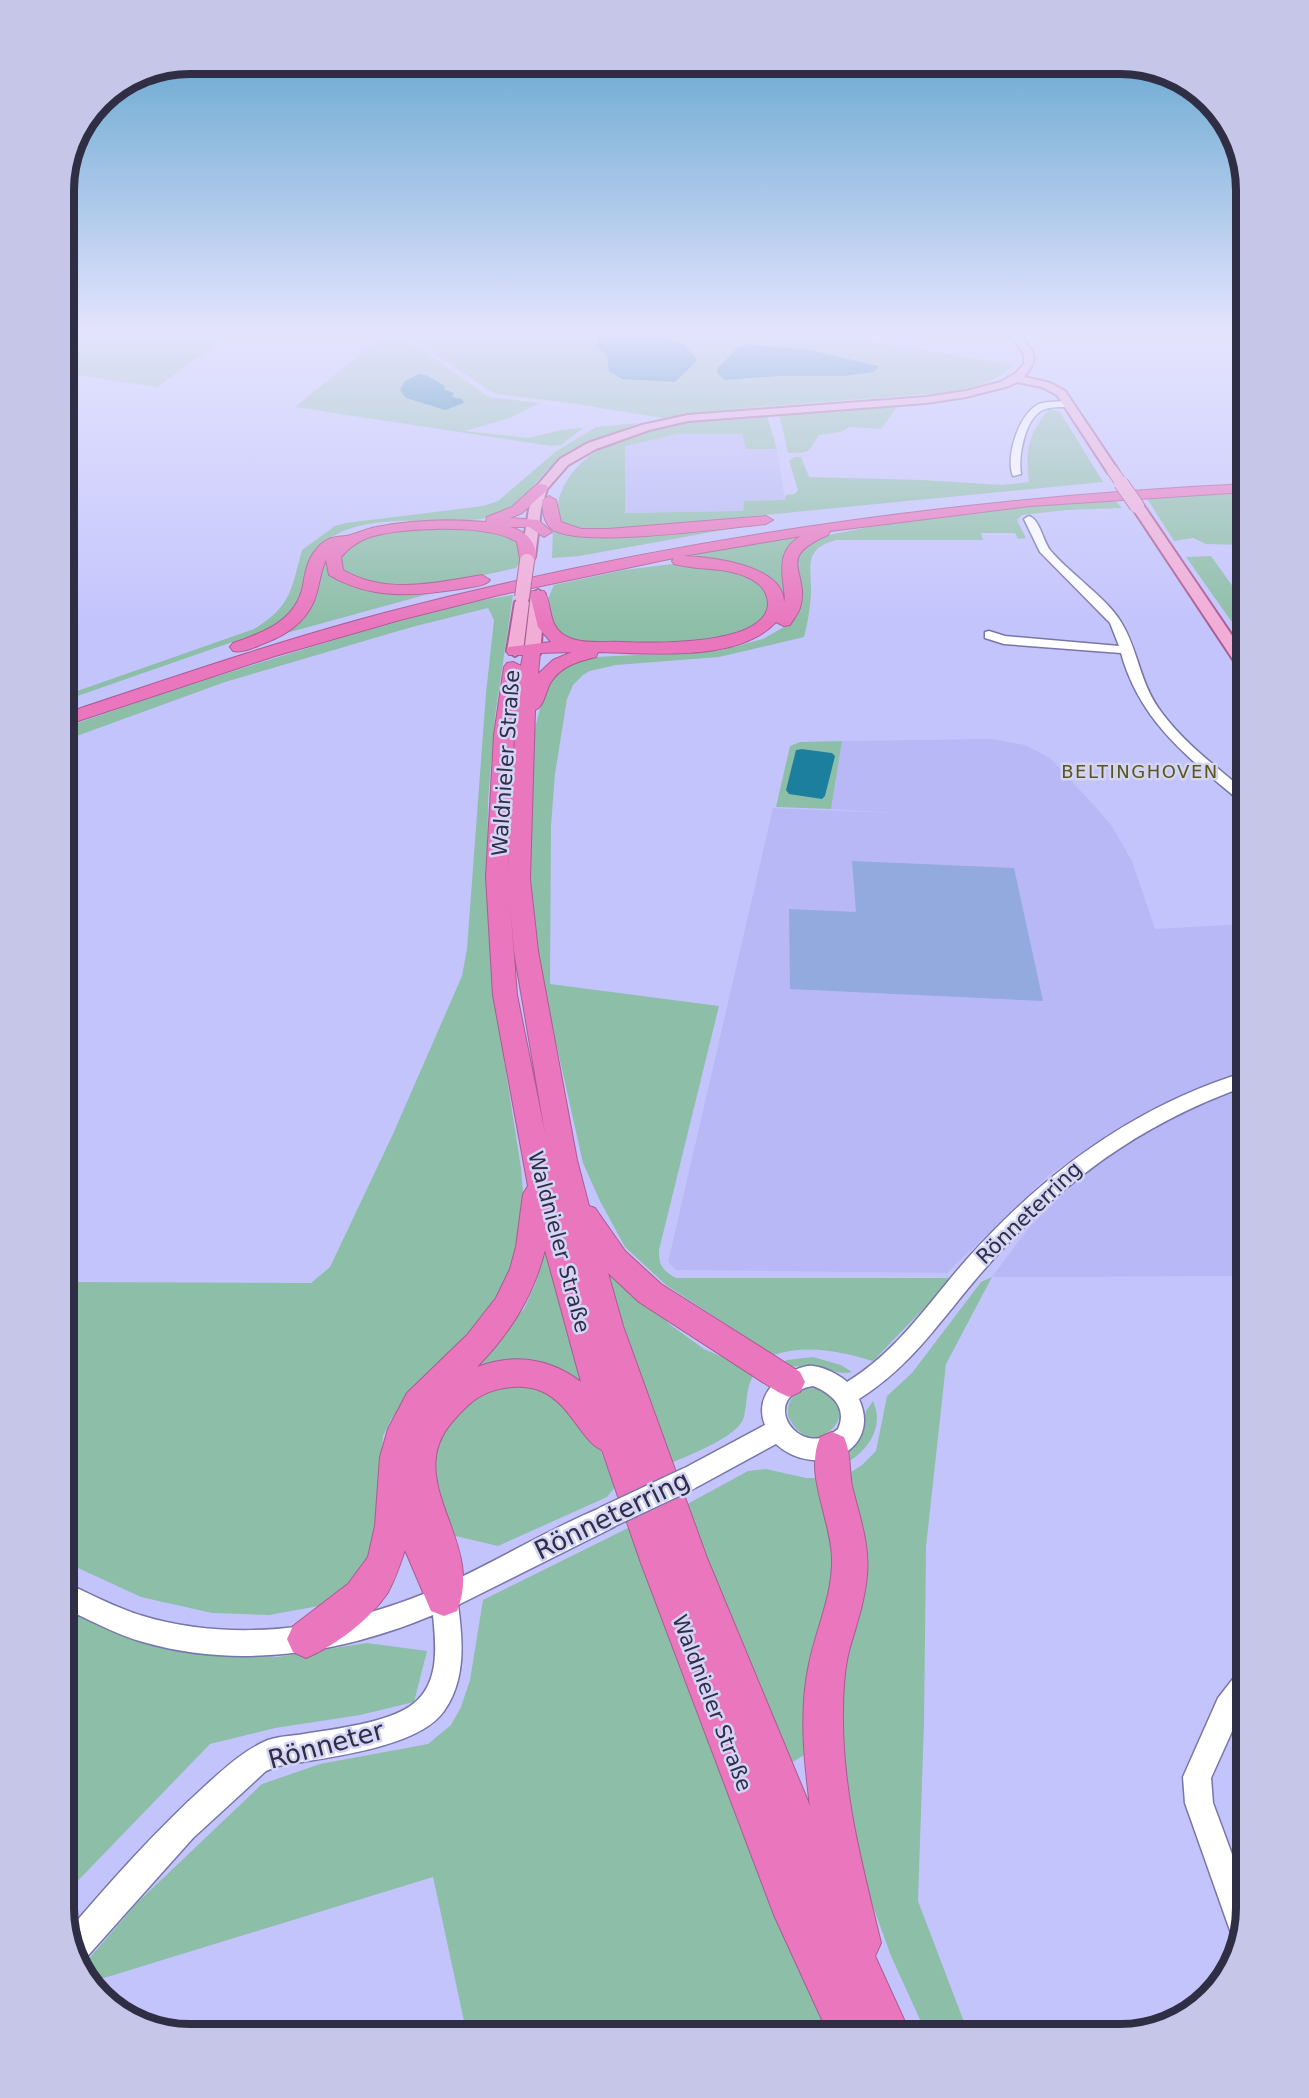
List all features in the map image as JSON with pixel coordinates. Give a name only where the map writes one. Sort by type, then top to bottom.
[{"type":"highway","points":[[532,560],[523,539],[504,529],[471,526],[410,527],[361,536],[337,550],[333,557],[333,564],[335,572],[355,584],[396,590],[431,588],[806,520],[1105,488],[1236,481]]},
{"type":"highway","points":[[74,716],[393,616],[558,577],[741,540],[911,514],[1104,495],[1236,488]]},
{"type":"highway","points":[[472,522],[508,515],[545,494],[555,525],[581,534],[608,534],[777,519],[806,520]]},
{"type":"highway","points":[[526,651],[593,653],[694,650],[736,644],[758,637],[772,630],[788,617],[793,598],[789,558],[796,546],[803,540],[831,530],[911,514]]},
{"type":"highway","points":[[159,677],[261,639],[286,625],[302,608],[308,597],[317,558],[335,541],[350,534],[387,525],[472,522],[539,528]]},
{"type":"highway","points":[[526,651],[574,647],[678,646],[730,639],[749,633],[766,622],[775,611],[776,598],[765,582],[739,568],[703,561],[665,561],[558,577]]},
{"type":"highway","points":[[74,705],[159,677],[375,613],[575,562]]},
{"type":"highway","points":[[533,590],[547,630],[554,637],[574,647]]},
{"type":"highway","name":"Waldnieler Straße","points":[[526,651],[519,879],[526,951],[541,1049],[550,1165],[688,1559],[871,2024]]},
{"type":"highway","name":"Waldnieler Straße","points":[[526,651],[504,735],[497,877],[505,995],[550,1165],[580,1327],[624,1466],[680,1619],[795,1915],[871,2024]]},
{"type":"highway","points":[[525,718],[536,690],[547,674],[566,660],[593,653]]},
{"type":"highway","points":[[550,1165],[614,1260],[650,1293],[789,1382]]},
{"type":"highway","points":[[306,1639],[364,1594],[385,1564],[392,1538],[394,1462],[410,1417],[426,1396],[500,1321],[513,1300],[524,1275],[550,1165]]},
{"type":"highway","points":[[444,1598],[445,1563],[418,1482],[418,1456],[426,1430],[450,1400],[470,1384],[493,1374],[523,1373],[540,1375],[556,1382],[577,1396],[591,1413],[624,1466]]},
{"type":"highway","points":[[832,1448],[834,1479],[847,1527],[850,1563],[841,1620],[825,1677],[822,1726],[824,1770],[834,1834],[871,2024]]},
{"type":"highway","points":[[395,1484],[444,1598]]},
{"type":"main road","name":"Waldnieler Straße","points":[[533,590],[524,581],[532,560],[545,494],[571,463],[606,440],[631,432]]},
{"type":"main road","points":[[1087,432],[1236,652]]},
{"type":"main road","name":"Waldnieler Straße","points":[[526,651],[533,590],[532,560]]},
{"type":"street","points":[[1016,474],[1014,461],[1017,442],[1023,432]]},
{"type":"street","points":[[1029,519],[1044,550],[1115,621],[1124,635],[1136,681],[1173,737],[1236,790]]},
{"type":"street","points":[[989,635],[1004,640],[1128,650]]},
{"type":"street","name":"Rönneterring","points":[[846,1395],[877,1375],[916,1337],[974,1266],[1061,1176],[1124,1132],[1189,1098],[1236,1082]]},
{"type":"street","points":[[813,1376],[837,1385],[846,1395],[852,1406],[854,1419],[851,1431],[843,1441],[832,1448],[820,1451],[796,1446],[778,1430],[774,1419],[775,1397],[789,1382],[800,1377],[813,1376]]},
{"type":"street","name":"Rönneterring","points":[[74,1599],[142,1629],[192,1639],[245,1644],[306,1639],[396,1618],[444,1598],[688,1479],[778,1430]]},
{"type":"street","name":"Rönneter","points":[[79,1942],[137,1875],[207,1804],[239,1775],[269,1754],[355,1738],[399,1725],[422,1714],[438,1697],[448,1666],[449,1631],[444,1598]]},
{"type":"street","points":[[1236,1698],[1228,1708],[1197,1778],[1199,1803],[1236,1905]]},
{"type":"shaded area","points":[[678,434],[742,434],[746,449],[777,449],[785,500],[744,501],[743,511],[624,513],[625,446]]},
{"type":"shaded area","points":[[992,739],[1025,745],[1050,758],[1112,826],[1132,861],[1155,929],[1236,925],[1236,1276],[992,1277],[1031,1225],[1107,1152],[1225,1091],[1116,1130],[1049,1175],[947,1273],[676,1270],[668,1262],[773,808],[892,813],[831,809],[842,741]]},
{"type":"shaded area","points":[[796,750],[832,753],[835,756],[825,796],[822,799],[789,794],[786,790]]},
{"type":"green space","points":[[458,432],[528,438],[553,432],[578,432],[561,445],[551,446]]},
{"type":"green space","points":[[588,432],[617,432],[588,444],[560,460],[510,509],[499,514],[468,520],[383,522],[343,531],[326,541],[311,557],[303,591],[295,609],[270,629],[74,697],[74,692],[254,629],[267,621],[288,595],[302,550],[335,526],[483,506],[498,501],[555,452]]},
{"type":"green space","points":[[642,432],[772,432],[777,449],[746,449],[742,434],[678,434],[625,446],[625,513],[743,511],[744,501],[785,500],[786,495],[795,494],[798,490],[789,461],[794,457],[801,457],[809,477],[1001,485],[1029,482],[1027,460],[1034,432],[1072,432],[1103,482],[599,531],[577,531],[561,525],[559,520],[560,496],[564,486],[579,465],[600,449]]},
{"type":"green space","points":[[783,432],[841,432],[819,435],[808,451],[788,453]]},
{"type":"green space","points":[[1236,492],[1236,545],[1206,544],[1193,538],[1174,541],[1146,497]]},
{"type":"green space","points":[[1111,496],[1122,508],[1067,510],[1022,515],[1017,520],[1026,538],[1018,539],[1015,533],[981,533],[983,540],[836,540],[825,544],[813,554],[811,561],[811,600],[804,637],[719,657],[616,665],[590,671],[573,685],[567,699],[555,774],[551,826],[550,984],[719,1006],[659,1250],[662,1267],[676,1278],[953,1278],[873,1361],[848,1354],[811,1349],[773,1355],[666,1285],[625,1247],[583,1163],[533,940],[530,872],[534,733],[546,683],[570,662],[596,657],[717,651],[763,639],[789,624],[797,615],[800,605],[796,575],[798,555],[803,548],[823,536],[880,525]]},
{"type":"green space","points":[[774,521],[579,556],[552,558],[553,528],[563,532],[646,532]]},
{"type":"green space","points":[[418,528],[491,530],[519,541],[521,561],[516,568],[476,577],[400,585],[376,584],[357,578],[342,568],[342,554],[354,544],[384,532]]},
{"type":"green space","points":[[818,531],[798,541],[784,612],[764,631],[773,620],[768,579],[695,558],[661,560]]},
{"type":"green space","points":[[330,554],[327,566],[331,574],[357,587],[454,587],[272,637],[290,626],[316,571]]},
{"type":"green space","points":[[1211,556],[1236,591],[1236,628],[1186,557]]},
{"type":"green space","points":[[672,564],[715,566],[743,574],[755,581],[771,604],[764,617],[740,633],[689,642],[592,643],[576,641],[554,633],[547,601],[554,585],[624,570]]},
{"type":"green space","points":[[513,595],[495,716],[488,801],[487,890],[500,1034],[521,1168],[525,1215],[521,1256],[494,1313],[413,1389],[391,1420],[383,1436],[376,1548],[347,1589],[324,1605],[269,1615],[212,1613],[141,1597],[74,1566],[74,1282],[311,1283],[330,1267],[393,1134],[462,976],[467,949],[486,693],[494,620],[488,608],[412,627],[225,682],[74,737],[74,724],[325,643],[475,602]]},
{"type":"green space","points":[[842,741],[831,809],[776,807],[790,746],[800,742]],"holes":[[[796,750],[832,753],[834,756],[825,796],[822,799]]]},
{"type":"green space","points":[[546,1231],[590,1396],[561,1378],[469,1381],[485,1351],[524,1309],[536,1282]]},
{"type":"green space","points":[[596,1257],[672,1326],[704,1349],[756,1372],[748,1388],[744,1417],[732,1432],[698,1452],[666,1465]]},
{"type":"green space","points":[[992,1277],[946,1364],[926,1547],[924,1723],[918,1901],[965,2024],[922,2024],[891,1956],[850,1843],[829,1739],[785,1767],[680,1508],[748,1471],[766,1469],[806,1478],[822,1478],[845,1476],[862,1465],[876,1451],[887,1396],[912,1373],[981,1282]]},
{"type":"green space","points":[[813,1357],[841,1365],[852,1372],[843,1373],[817,1367],[781,1364],[787,1360]]},
{"type":"green space","points":[[539,1382],[591,1426],[615,1487],[607,1497],[498,1546],[447,1534],[425,1472],[436,1427],[490,1384]]},
{"type":"green space","points":[[811,1388],[830,1394],[839,1404],[839,1416],[834,1427],[824,1435],[812,1437],[799,1432],[788,1416],[789,1405],[793,1397]]},
{"type":"green space","points":[[873,1401],[877,1421],[871,1440],[858,1455],[841,1466],[846,1452],[860,1438],[866,1411]]},
{"type":"green space","points":[[632,1526],[696,1711],[747,1835],[830,2024],[465,2024],[433,1877],[98,1980],[86,1962],[138,1902],[262,1784],[320,1764],[428,1744],[451,1725],[461,1707],[470,1680],[483,1600]]},
{"type":"green space","points":[[74,1612],[162,1648],[219,1655],[277,1657],[367,1643],[427,1651],[414,1702],[360,1715],[275,1728],[210,1744],[74,1885]]},
{"type":"building","points":[[852,861],[1014,868],[1043,1001],[790,989],[789,909],[856,912]]},
{"type":"district","name":"BELTINGHOVEN","points":[[1140,771]]}]
